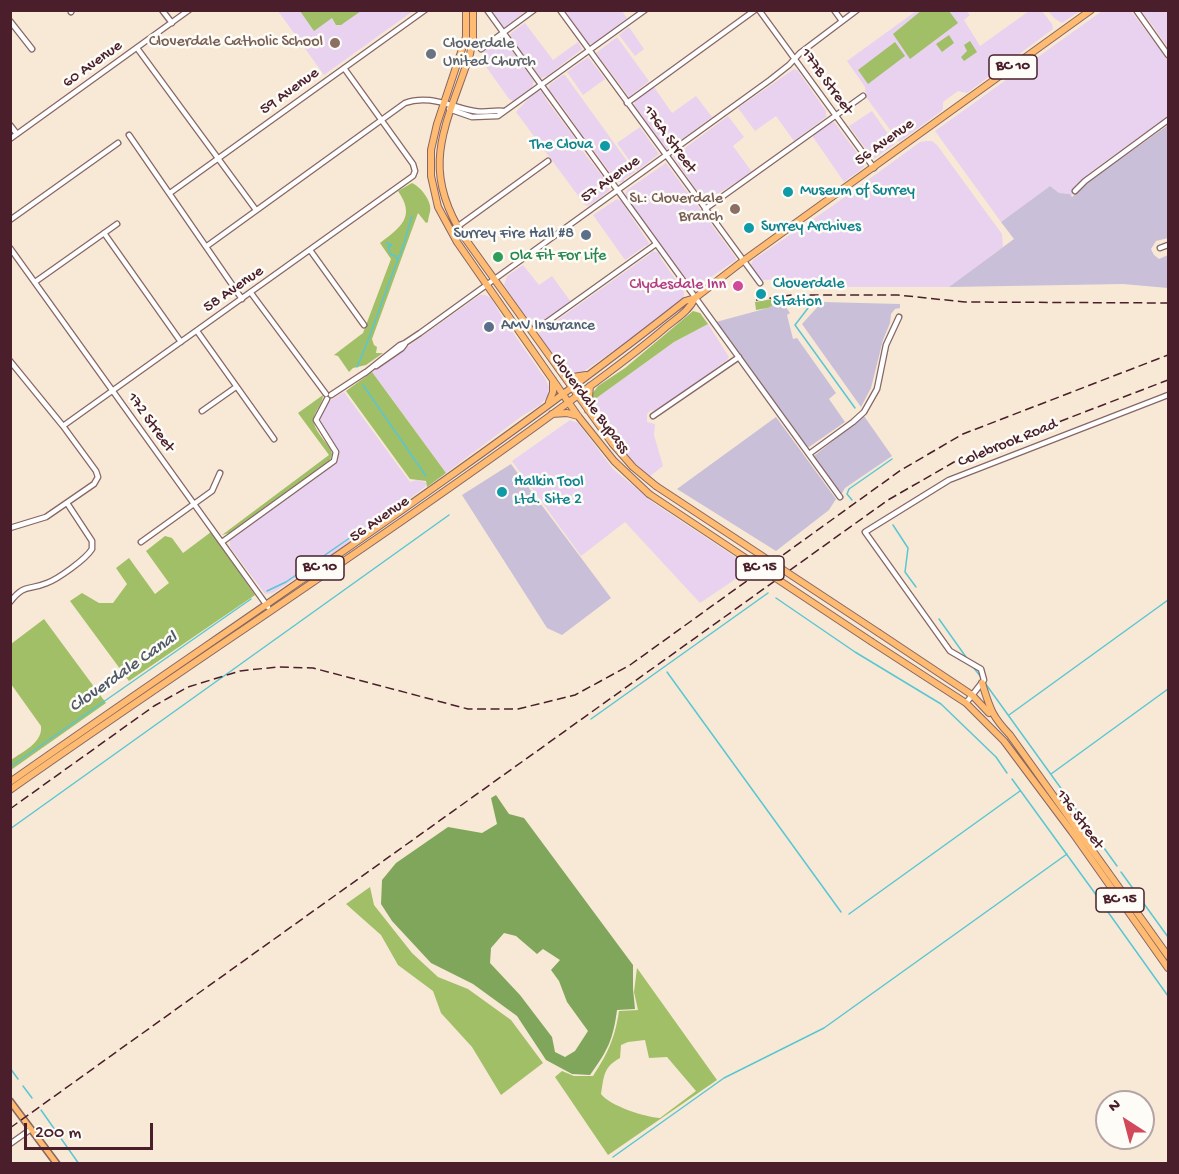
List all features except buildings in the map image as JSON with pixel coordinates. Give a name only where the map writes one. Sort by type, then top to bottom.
[{"type":"highway","name":"Cloverdale Bypass","points":[[466,10],[466,37],[431,150],[431,176],[435,196],[449,230],[578,416],[614,462],[649,494],[966,703]]},
{"type":"highway","name":"Cloverdale Bypass","points":[[473,10],[471,46],[441,144],[439,166],[446,204],[457,227],[588,410],[623,457],[656,486],[972,695]]},
{"type":"highway","name":"56 Avenue","points":[[10,782],[373,532],[563,394],[685,301],[695,298],[1091,10]]},
{"type":"highway","name":"56 Avenue","points":[[10,790],[137,701],[343,564],[578,396],[645,345],[690,307],[695,298]]},
{"type":"highway","points":[[563,375],[573,377],[590,374]]},
{"type":"highway","points":[[547,405],[553,392],[554,379]]},
{"type":"highway","points":[[588,410],[590,386]]},
{"type":"highway","points":[[552,414],[567,413],[578,416]]},
{"type":"highway","points":[[982,682],[994,718]]},
{"type":"highway","name":"BC 15","points":[[972,695],[1010,735],[1168,956]]},
{"type":"highway","name":"176 Street","points":[[966,703],[1004,741],[1072,832],[1168,968]]},
{"type":"main road","points":[[10,1101],[57,1164]]},
{"type":"street","points":[[162,10],[172,23]]},
{"type":"street","name":"60 Avenue","points":[[10,139],[189,10]]},
{"type":"street","name":"59 Avenue","points":[[170,193],[425,10]]},
{"type":"street","points":[[487,10],[840,497]]},
{"type":"street","points":[[481,49],[534,10]]},
{"type":"street","name":"176A Street","points":[[560,10],[760,283]]},
{"type":"street","points":[[207,246],[405,103],[429,100],[452,107],[472,117],[498,116],[645,10]]},
{"type":"street","points":[[627,104],[757,10]]},
{"type":"street","name":"177B Street","points":[[757,10],[874,168]]},
{"type":"street","points":[[834,10],[842,21]]},
{"type":"street","name":"57 Avenue","points":[[328,396],[402,348],[405,343],[666,156],[770,80],[857,10]]},
{"type":"street","points":[[1136,10],[1168,55]]},
{"type":"street","points":[[10,21],[32,49]]},
{"type":"street","points":[[137,48],[256,210]]},
{"type":"street","points":[[344,68],[381,120]]},
{"type":"street","points":[[705,209],[863,96]]},
{"type":"street","name":"58 Avenue","points":[[63,426],[410,179],[415,171],[413,164],[381,120]]},
{"type":"street","points":[[1075,191],[1085,181],[1168,120]]},
{"type":"street","points":[[10,125],[17,134]]},
{"type":"street","points":[[129,135],[242,299]]},
{"type":"street","points":[[10,220],[118,143]]},
{"type":"street","points":[[457,227],[548,161]]},
{"type":"street","points":[[35,282],[117,224]]},
{"type":"street","points":[[104,233],[181,342]]},
{"type":"street","points":[[540,327],[656,244]]},
{"type":"street","points":[[1160,248],[1168,245]]},
{"type":"street","name":"172 Street","points":[[10,248],[271,611]]},
{"type":"street","points":[[310,250],[364,325]]},
{"type":"street","points":[[222,542],[334,460],[336,452],[316,420],[328,396],[251,292]]},
{"type":"street","points":[[809,454],[864,412],[877,388],[886,345],[899,317]]},
{"type":"street","points":[[197,331],[274,439]]},
{"type":"street","points":[[653,416],[739,357]]},
{"type":"street","points":[[10,361],[96,471],[97,480],[46,517],[10,528]]},
{"type":"street","points":[[202,411],[236,387]]},
{"type":"street","name":"Colebrook Road","points":[[982,682],[984,680],[981,669],[950,651],[865,532],[949,480],[1168,394]]},
{"type":"street","points":[[141,542],[212,491],[220,473]]},
{"type":"street","points":[[10,602],[21,589],[52,580],[86,556],[92,549],[92,541],[67,503]]},
{"type":"street","points":[[966,703],[982,682]]},
{"type":"street","points":[[10,1144],[31,1129]]},
{"type":"shaded area","name":"Cloverdale Catholic School","points":[[278,11],[413,11],[324,75]]},
{"type":"shaded area","points":[[490,11],[526,11],[505,27],[501,26]]},
{"type":"shaded area","points":[[565,11],[622,11],[627,18],[595,43],[589,44]]},
{"type":"shaded area","points":[[916,11],[966,11],[970,15],[964,20],[980,46],[1029,11],[1042,11],[1053,29],[967,93],[958,91],[943,102],[943,110],[899,142],[866,97],[865,87],[847,61]]},
{"type":"shaded area","points":[[1048,11],[1080,11],[1062,23]]},
{"type":"shaded area","points":[[1102,11],[1131,11],[1168,60],[1168,116],[1088,174],[1071,196],[1059,193],[1050,186],[1001,222],[935,131]]},
{"type":"shaded area","points":[[1141,11],[1168,11],[1168,48],[1153,26]]},
{"type":"shaded area","points":[[525,23],[553,60],[578,42],[582,49],[547,76],[541,78],[510,37],[511,33]]},
{"type":"shaded area","points":[[629,27],[644,49],[635,56],[619,35]]},
{"type":"shaded area","points":[[617,37],[649,81],[629,97],[596,53]]},
{"type":"shaded area","points":[[499,40],[504,40],[534,81],[532,87],[513,101],[509,99],[482,61],[484,50]]},
{"type":"shaded area","points":[[588,57],[605,79],[583,95],[567,72]]},
{"type":"shaded area","points":[[794,69],[798,71],[826,111],[826,117],[794,141],[776,116],[755,131],[738,108]]},
{"type":"shaded area","points":[[563,75],[635,172],[624,179],[624,182],[617,182],[586,140],[582,138],[557,99],[548,91],[550,84]]},
{"type":"shaded area","points":[[654,87],[672,113],[696,96],[712,117],[666,149],[634,105],[635,101]]},
{"type":"shaded area","points":[[539,91],[542,92],[581,149],[610,186],[609,191],[589,206],[585,205],[516,112]]},
{"type":"shaded area","points":[[872,111],[895,144],[875,158],[871,156],[849,126]]},
{"type":"shaded area","points":[[728,116],[744,137],[733,146],[752,172],[705,202],[673,157]]},
{"type":"shaded area","points":[[832,122],[865,164],[844,182],[811,134]]},
{"type":"shaded area","points":[[1168,125],[1168,238],[1156,241],[1151,249],[1159,259],[1168,255],[1168,288],[1123,284],[949,287],[1014,239],[1001,222],[1050,186],[1059,193],[1070,194],[1072,197],[1090,181]]},
{"type":"shaded area","points":[[640,127],[659,154],[637,171],[617,143]]},
{"type":"shaded area","points":[[932,141],[937,145],[1002,234],[1003,247],[949,287],[800,287],[799,282],[783,283],[783,279],[763,280],[759,278],[751,265],[753,260],[920,142]]},
{"type":"shaded area","points":[[666,163],[736,258],[695,288],[689,285],[625,196],[627,190]]},
{"type":"shaded area","points":[[617,199],[621,201],[649,243],[625,260],[593,215]]},
{"type":"shaded area","points":[[652,251],[659,253],[684,291],[684,297],[583,372],[573,374],[565,371],[538,334]]},
{"type":"shaded area","points":[[523,265],[539,285],[552,276],[571,302],[534,329],[504,285],[507,276]]},
{"type":"shaded area","points":[[480,295],[491,298],[546,380],[549,387],[548,396],[540,405],[446,473],[372,372]]},
{"type":"shaded area","points":[[784,299],[787,304],[785,306],[790,313],[787,315],[793,339],[797,338],[836,393],[829,399],[845,422],[809,447],[805,446],[716,322],[768,308]]},
{"type":"shaded area","points":[[822,302],[900,304],[900,308],[895,309],[891,314],[871,388],[861,407],[802,324]]},
{"type":"shaded area","points":[[708,324],[729,357],[659,409],[647,414],[647,422],[655,424],[654,435],[663,466],[649,477],[620,447],[591,402],[674,342]]},
{"type":"shaded area","points":[[344,392],[410,482],[417,480],[427,483],[425,487],[366,532],[273,593],[265,594],[230,547],[230,540],[338,460],[339,451],[321,426],[320,417],[328,402]]},
{"type":"shaded area","points":[[864,416],[892,456],[845,488],[841,495],[814,456]]},
{"type":"shaded area","points":[[776,417],[836,499],[829,510],[776,551],[677,489]]},
{"type":"shaded area","points":[[570,420],[578,423],[613,469],[655,504],[752,568],[700,603],[625,522],[581,556],[512,461]]},
{"type":"shaded area","points":[[511,464],[611,598],[562,635],[547,628],[462,495]]},
{"type":"green space","points":[[922,10],[949,11],[958,23],[910,59],[893,34]]},
{"type":"green space","points":[[300,11],[361,11],[341,25],[336,25],[332,18],[314,31]]},
{"type":"green space","points":[[949,35],[954,43],[942,52],[936,44]]},
{"type":"green space","points":[[970,41],[977,52],[964,61],[961,57],[967,51],[964,45]]},
{"type":"green space","points":[[895,42],[905,56],[868,84],[858,70]]},
{"type":"green space","points":[[412,183],[428,199],[430,208],[428,222],[426,223],[418,213],[372,339],[377,347],[376,353],[383,353],[366,365],[353,368],[349,372],[338,356],[334,355],[363,333],[391,259],[380,243],[404,221],[406,208],[398,191]]},
{"type":"green space","points":[[784,297],[768,308],[756,310],[755,302]]},
{"type":"green space","points":[[693,311],[700,313],[708,324],[674,342],[591,402],[592,394],[598,386],[625,368]]},
{"type":"green space","points":[[372,372],[446,473],[427,487],[426,481],[410,479],[346,391]]},
{"type":"green space","points":[[323,395],[314,422],[331,450],[330,460],[229,533],[222,535],[329,455],[298,413]]},
{"type":"green space","points":[[211,532],[255,595],[129,681],[70,601],[82,593],[99,603],[113,603],[127,584],[116,568],[129,558],[155,594],[169,583],[146,551],[165,536],[172,538],[183,553]]},
{"type":"green space","points":[[44,619],[106,703],[11,770],[11,760],[35,742],[41,732],[41,726],[11,684],[11,644]]},
{"type":"green space","points":[[496,795],[509,814],[524,818],[633,965],[635,1009],[617,1010],[609,1044],[590,1075],[572,1074],[546,1060],[517,1016],[473,984],[431,963],[392,921],[381,904],[382,880],[396,863],[448,827],[482,833],[497,824],[491,798]],"holes":[[[504,933],[516,936],[537,954],[543,949],[560,960],[551,970],[559,981],[567,1002],[588,1031],[575,1051],[565,1057],[555,1052],[552,1037],[520,995],[490,963],[491,948]]]},
{"type":"green space","points":[[370,887],[374,905],[412,953],[438,977],[468,989],[511,1020],[543,1063],[501,1095],[472,1047],[441,1013],[433,991],[398,965],[381,935],[346,904]]},
{"type":"green space","points":[[637,968],[717,1080],[608,1155],[555,1077],[562,1071],[574,1076],[593,1076],[610,1045],[619,1011],[638,1010],[634,992]],"holes":[[[645,1040],[649,1058],[667,1057],[696,1091],[660,1118],[628,1110],[612,1103],[601,1094],[605,1073],[610,1065],[620,1058],[621,1045]]]},
{"type":"waterway","name":"Cloverdale Canal","points":[[357,367],[403,247],[412,216]]},
{"type":"waterway","points":[[386,243],[392,245],[388,247],[391,255],[396,256],[397,259]]},
{"type":"waterway","points":[[815,299],[795,325],[855,408]]},
{"type":"waterway","name":"Cloverdale Canal","points":[[363,385],[426,476]]},
{"type":"waterway","points":[[852,500],[847,494],[849,489],[892,459]]},
{"type":"waterway","points":[[10,829],[449,515]]},
{"type":"waterway","points":[[893,525],[908,548],[905,572],[916,587]]},
{"type":"waterway","name":"Cloverdale Canal","points":[[267,591],[286,582],[364,528]]},
{"type":"waterway","points":[[591,719],[768,593]]},
{"type":"waterway","points":[[776,598],[855,652],[941,704],[996,757],[1007,773]]},
{"type":"waterway","name":"Cloverdale Canal","points":[[10,767],[251,599]]},
{"type":"waterway","points":[[1009,715],[1168,600]]},
{"type":"waterway","points":[[939,619],[966,657]]},
{"type":"waterway","points":[[973,667],[981,677]]},
{"type":"waterway","points":[[667,672],[841,912]]},
{"type":"waterway","points":[[985,683],[1117,866]]},
{"type":"waterway","points":[[1051,774],[1168,689]]},
{"type":"waterway","points":[[1012,779],[1102,903]]},
{"type":"waterway","points":[[849,914],[1020,791]]},
{"type":"waterway","points":[[613,1157],[724,1078],[824,1028],[1067,854]]},
{"type":"waterway","points":[[1121,872],[1168,937]]},
{"type":"waterway","points":[[1108,912],[1168,996]]},
{"type":"waterway","points":[[10,1068],[18,1079]]},
{"type":"waterway","points":[[23,1086],[32,1098]]},
{"type":"waterway","points":[[41,1110],[79,1164]]},
{"type":"railway","points":[[756,300],[792,295],[898,295],[965,302],[1168,303]]},
{"type":"railway","points":[[10,809],[154,706],[188,687],[240,671],[277,667],[313,668],[468,709],[518,709],[575,695],[630,665],[901,470],[963,434],[1168,355]]},
{"type":"railway","points":[[10,1128],[888,500],[954,462],[1168,380]]},
{"type":"place","name":"Cloverdale Catholic School","points":[[335,43]]},
{"type":"place","name":"Cloverdale United Church","points":[[431,54]]},
{"type":"place","name":"The Clova","points":[[605,146]]},
{"type":"place","name":"Museum of Surrey","points":[[788,192]]},
{"type":"place","name":"SL: Cloverdale Branch","points":[[735,209]]},
{"type":"place","name":"Surrey Archives","points":[[749,228]]},
{"type":"place","name":"Surrey Fire Hall #8","points":[[586,235]]},
{"type":"place","name":"Ola Fit For Life","points":[[498,257]]},
{"type":"place","name":"Clydesdale Inn","points":[[738,286]]},
{"type":"place","name":"Cloverdale Station","points":[[761,294]]},
{"type":"place","name":"AMV Insurance","points":[[489,327]]},
{"type":"place","name":"Halkin Tool Ltd. Site 2","points":[[502,492]]}]
